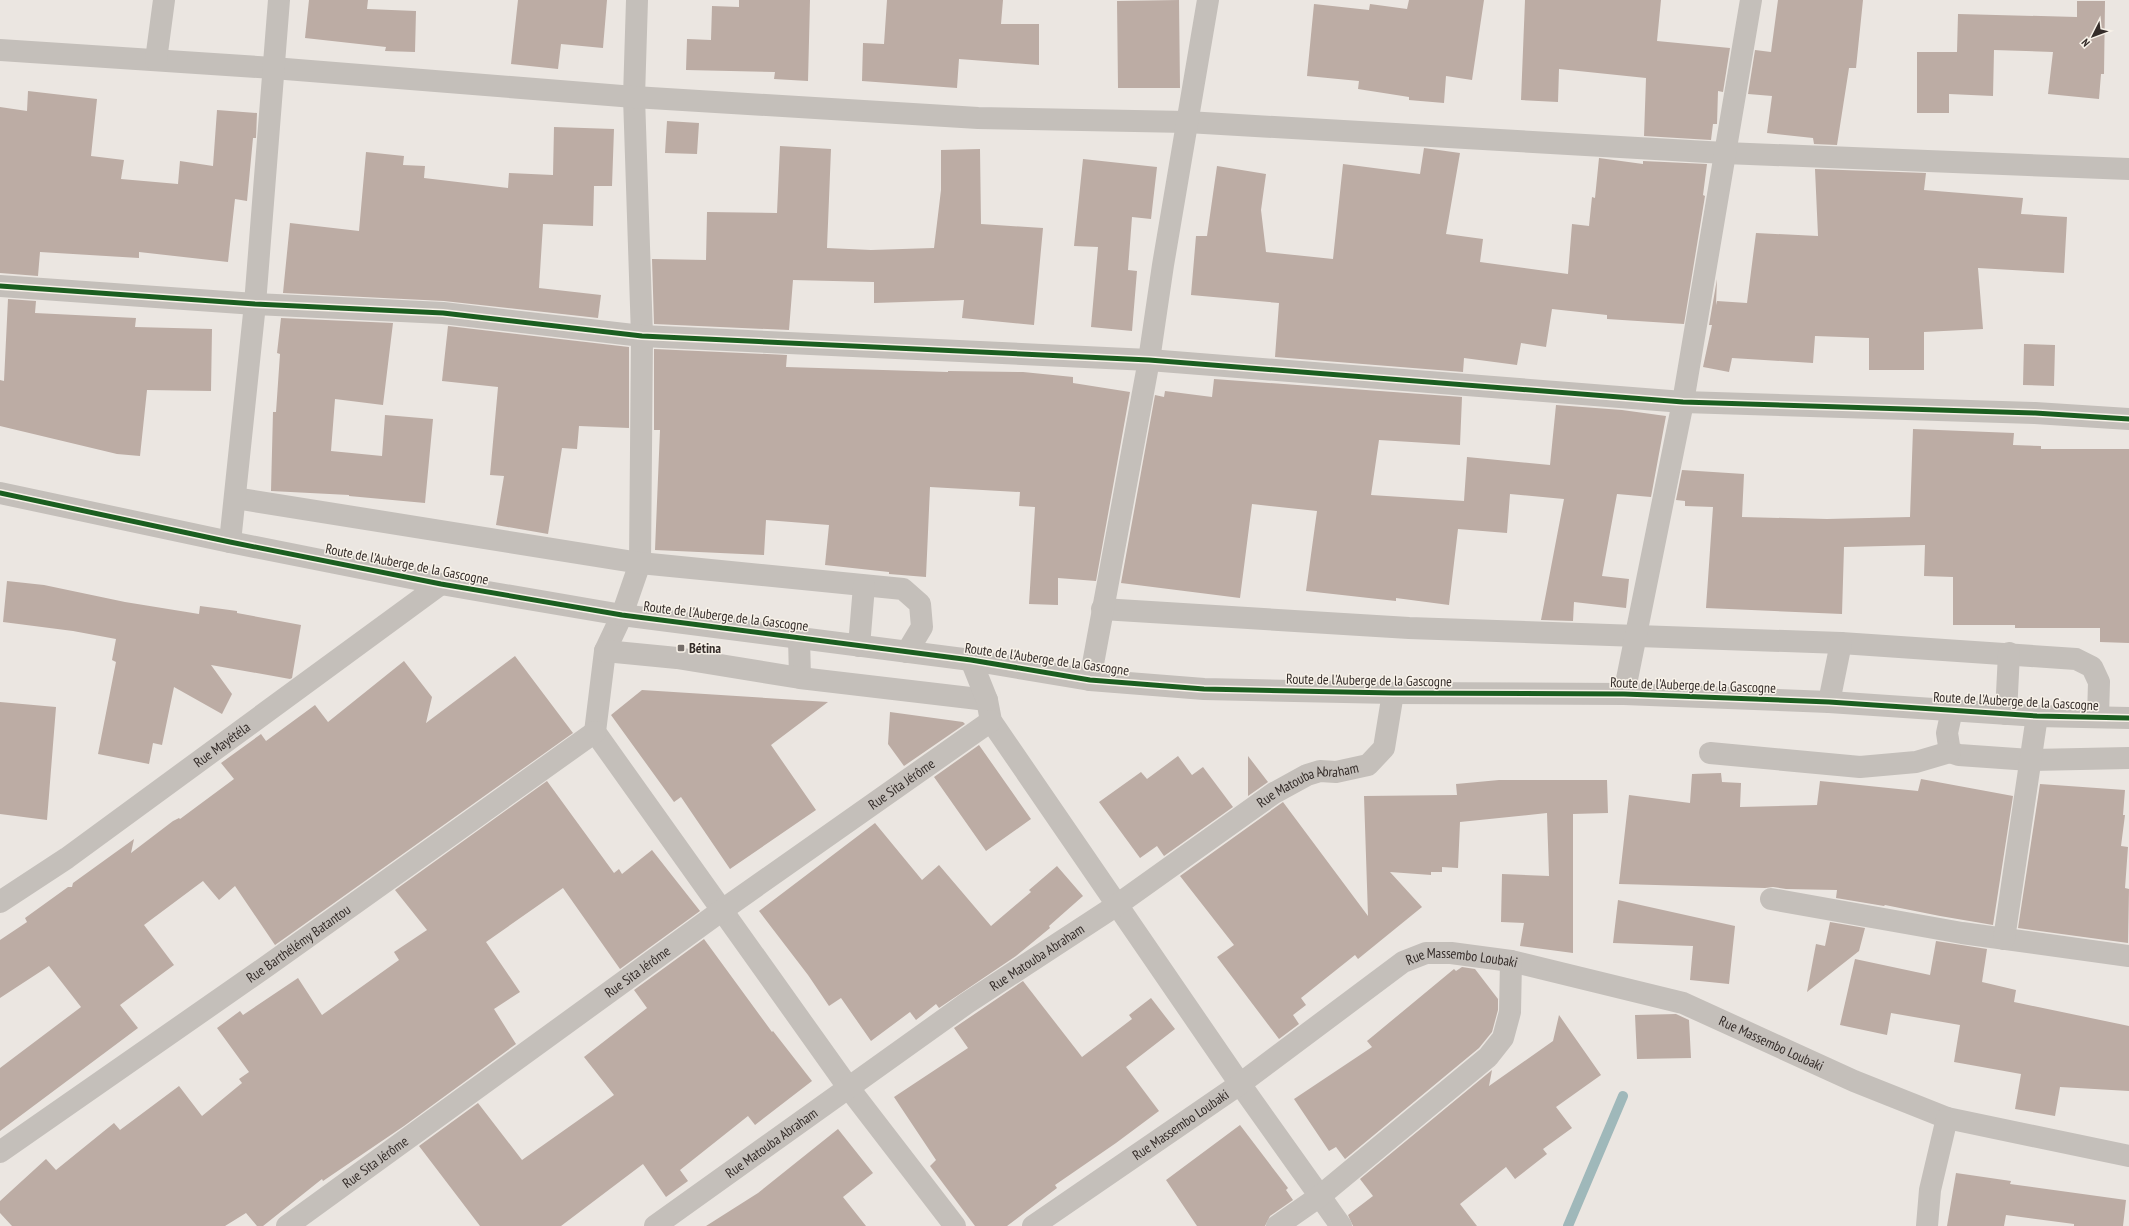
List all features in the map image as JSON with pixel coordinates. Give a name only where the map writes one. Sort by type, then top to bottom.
[{"type":"street","points":[[156,60],[164,0]]},
{"type":"street","points":[[230,542],[255,304],[272,68],[279,0]]},
{"type":"street","points":[[637,0],[634,97],[642,336],[640,563],[622,615],[605,650],[595,732],[848,1087],[955,1226]]},
{"type":"street","points":[[1090,680],[1149,360],[1163,265],[1208,0]]},
{"type":"street","points":[[1624,694],[1683,402],[1751,0]]},
{"type":"street","points":[[0,50],[272,68],[634,97],[978,118],[1187,122],[1725,153],[2129,169]]},
{"type":"street","points":[[0,286],[255,304],[443,313],[642,336],[1149,360],[1683,402],[2035,413],[2129,419]]},
{"type":"street","name":"Route de l'Auberge de la Gascogne","points":[[0,493],[230,542],[441,584],[622,615],[971,660],[1090,680],[1204,689],[1393,693],[1624,694],[1829,702],[2037,716],[2129,718]]},
{"type":"street","points":[[235,498],[640,563],[903,589],[920,604],[922,627],[907,652]]},
{"type":"street","name":"Rue Mayétéla","points":[[0,902],[67,858],[441,584]]},
{"type":"street","points":[[859,646],[864,586]]},
{"type":"street","points":[[1102,609],[1409,628],[1841,643],[2009,653],[2076,659],[2092,667],[2100,682],[2098,717]]},
{"type":"street","points":[[799,638],[800,678]]},
{"type":"street","points":[[1829,702],[1841,643]]},
{"type":"street","points":[[605,650],[677,658],[800,678],[987,700]]},
{"type":"street","points":[[2006,714],[2009,653]]},
{"type":"street","points":[[971,660],[987,700],[991,721],[1240,1084],[1341,1226]]},
{"type":"street","name":"Rue Matouba Abraham","points":[[655,1226],[967,1003],[1117,905],[1274,793],[1307,775],[1320,771],[1336,772],[1368,765],[1384,748],[1393,693]]},
{"type":"street","points":[[1950,752],[1947,733],[1952,710]]},
{"type":"street","points":[[2004,939],[2037,716]]},
{"type":"street","name":"Rue Sita Jérôme","points":[[287,1226],[721,910],[991,721]]},
{"type":"street","name":"Rue Barthélémy Batantou","points":[[0,1152],[274,962],[595,732]]},
{"type":"street","points":[[1710,753],[1860,767],[1916,762],[1950,752],[2030,760],[2129,758]]},
{"type":"street","points":[[1771,899],[2004,939],[2129,956]]},
{"type":"street","name":"Rue Massembo Loubaki","points":[[1033,1226],[1240,1084],[1403,962],[1426,953],[1451,952],[1511,961],[1683,1003],[1854,1081],[1946,1118],[2129,1156]]},
{"type":"street","points":[[1277,1226],[1320,1196],[1488,1057],[1503,1038],[1510,1012],[1511,961]]},
{"type":"street","points":[[1927,1226],[1930,1190],[1946,1118]]},
{"type":"building","points":[[309,0],[368,0],[367,9],[416,11],[415,52],[385,51],[386,47],[305,38]]},
{"type":"building","points":[[518,0],[607,0],[603,48],[561,44],[558,69],[511,64]]},
{"type":"building","points":[[739,0],[810,0],[808,81],[774,79],[775,72],[686,70],[687,39],[711,40],[712,6],[739,7]]},
{"type":"building","points":[[887,0],[1003,0],[1001,24],[1039,24],[1039,65],[959,59],[957,88],[862,81],[863,43],[884,44]]},
{"type":"building","points":[[1179,0],[1180,88],[1118,88],[1117,1]]},
{"type":"building","points":[[1409,0],[1484,0],[1472,80],[1446,76],[1444,103],[1409,100],[1409,97],[1358,89],[1359,81],[1307,76],[1314,4],[1369,10],[1370,4],[1407,9]]},
{"type":"building","points":[[1525,0],[1661,0],[1657,41],[1730,48],[1723,92],[1718,91],[1717,124],[1713,124],[1711,140],[1644,136],[1646,78],[1559,69],[1558,102],[1521,100]]},
{"type":"building","points":[[1778,0],[1863,0],[1856,68],[1849,68],[1837,145],[1814,144],[1813,138],[1767,133],[1772,96],[1748,94],[1755,50],[1771,52]]},
{"type":"building","points":[[2077,1],[2105,1],[2104,74],[2101,74],[2099,99],[2048,94],[2053,52],[1994,50],[1993,96],[1949,94],[1949,113],[1917,113],[1917,52],[1957,52],[1958,14],[2077,17]]},
{"type":"building","points":[[28,91],[97,99],[91,156],[124,160],[121,179],[178,184],[180,161],[213,166],[217,110],[257,113],[256,138],[253,138],[247,201],[235,199],[228,262],[139,252],[139,258],[40,252],[38,276],[0,273],[0,107],[27,111]]},
{"type":"building","points":[[667,121],[699,123],[697,154],[665,153]]},
{"type":"building","points":[[554,127],[614,129],[612,186],[594,186],[593,226],[543,224],[539,288],[601,295],[598,318],[444,301],[283,293],[290,223],[359,231],[366,152],[404,156],[403,165],[425,166],[424,178],[508,188],[509,173],[553,175]]},
{"type":"building","points":[[780,146],[831,149],[827,248],[871,250],[934,248],[941,190],[941,150],[980,149],[981,224],[1043,228],[1034,325],[962,318],[964,300],[874,303],[874,282],[793,280],[789,330],[654,324],[652,259],[706,260],[707,212],[777,213]]},
{"type":"building","points":[[1424,148],[1460,153],[1446,234],[1483,239],[1480,262],[1568,274],[1572,224],[1589,226],[1592,197],[1595,198],[1599,158],[1643,164],[1643,161],[1707,164],[1703,195],[1705,196],[1684,324],[1607,319],[1607,315],[1552,309],[1546,347],[1521,343],[1517,365],[1464,358],[1463,372],[1275,357],[1279,303],[1191,295],[1196,236],[1207,236],[1217,166],[1266,174],[1261,210],[1266,252],[1333,259],[1343,164],[1420,174]]},
{"type":"building","points":[[1083,159],[1157,167],[1151,219],[1132,217],[1128,270],[1137,271],[1132,331],[1091,327],[1098,247],[1074,246]]},
{"type":"building","points":[[1815,169],[1926,173],[1924,190],[2023,198],[2021,214],[2067,217],[2064,273],[1978,268],[1983,329],[1924,332],[1924,370],[1869,370],[1869,338],[1815,336],[1813,363],[1732,358],[1729,372],[1703,367],[1712,325],[1709,325],[1717,279],[1716,305],[1717,301],[1747,303],[1756,233],[1818,236]]},
{"type":"building","points":[[8,299],[36,301],[35,313],[136,318],[135,327],[212,329],[211,391],[147,390],[140,456],[117,454],[0,426],[0,380],[4,381]]},
{"type":"building","points":[[281,318],[393,323],[383,405],[335,399],[331,451],[382,456],[385,415],[433,419],[425,503],[349,495],[271,491],[273,412],[276,412],[280,354],[277,353]]},
{"type":"building","points":[[448,326],[629,347],[629,428],[579,426],[577,449],[562,448],[548,534],[496,525],[504,476],[490,475],[498,387],[442,381]]},
{"type":"building","points":[[2024,344],[2055,345],[2054,386],[2023,385]]},
{"type":"building","points":[[654,349],[787,355],[786,367],[948,372],[1023,372],[1073,377],[1073,383],[1130,392],[1096,581],[1058,578],[1058,605],[1029,604],[1035,507],[1019,506],[1020,492],[930,487],[926,577],[889,574],[889,572],[825,565],[829,525],[766,520],[764,555],[655,550],[660,430],[654,430]]},
{"type":"building","points":[[1214,379],[1462,397],[1460,445],[1379,440],[1371,495],[1464,501],[1467,457],[1550,465],[1556,405],[1622,410],[1666,416],[1651,497],[1617,494],[1602,576],[1629,579],[1626,608],[1574,602],[1573,621],[1541,620],[1564,499],[1510,494],[1507,533],[1458,529],[1449,605],[1396,598],[1396,601],[1306,591],[1317,511],[1252,504],[1240,598],[1121,583],[1155,395],[1164,397],[1165,391],[1212,397]]},
{"type":"building","points":[[1913,429],[2014,433],[2013,445],[2041,446],[2041,449],[2129,449],[2129,643],[2100,642],[2100,628],[2015,628],[2015,625],[1953,625],[1953,577],[1924,576],[1925,545],[1844,547],[1842,614],[1706,608],[1713,507],[1685,506],[1685,501],[1676,500],[1682,470],[1744,474],[1742,517],[1827,519],[1910,517]]},
{"type":"building","points":[[7,581],[44,585],[125,602],[199,614],[200,606],[237,611],[237,613],[301,625],[292,678],[290,679],[211,665],[232,694],[222,714],[174,687],[162,745],[153,743],[149,764],[98,754],[116,662],[112,660],[116,639],[73,631],[3,622]]},
{"type":"building","points":[[515,656],[573,733],[275,945],[235,886],[219,900],[203,881],[144,925],[174,965],[120,1005],[138,1028],[0,1131],[0,1068],[81,1007],[49,966],[0,998],[0,940],[27,922],[25,918],[68,887],[72,887],[73,883],[134,839],[131,853],[173,821],[179,818],[180,819],[234,779],[221,763],[261,734],[266,741],[315,705],[328,722],[404,661],[432,697],[426,723]]},
{"type":"building","points":[[642,690],[828,702],[771,745],[816,810],[730,869],[681,797],[674,802],[611,715]]},
{"type":"building","points":[[0,702],[56,707],[47,820],[0,814]]},
{"type":"building","points":[[890,712],[963,722],[965,724],[904,766],[888,744]]},
{"type":"building","points":[[979,745],[1031,819],[986,851],[934,777]]},
{"type":"building","points":[[1178,756],[1192,775],[1203,767],[1233,807],[1164,856],[1157,846],[1140,858],[1099,802],[1141,772],[1147,779]]},
{"type":"building","points":[[1248,756],[1268,782],[1248,796]]},
{"type":"building","points":[[1721,773],[1722,782],[1741,783],[1740,807],[1817,805],[1820,781],[1918,791],[1921,779],[2013,796],[1993,925],[1885,905],[1836,898],[1837,890],[1786,889],[1773,887],[1619,884],[1629,795],[1690,803],[1692,774]]},
{"type":"building","points":[[1499,780],[1607,780],[1608,813],[1573,814],[1573,953],[1520,946],[1524,923],[1501,922],[1502,874],[1549,876],[1547,813],[1460,822],[1458,868],[1442,867],[1442,872],[1431,872],[1431,875],[1390,872],[1422,907],[1358,959],[1355,955],[1301,998],[1306,1005],[1293,1015],[1299,1024],[1279,1039],[1217,957],[1234,945],[1180,876],[1283,802],[1368,916],[1364,796],[1457,795],[1456,784]]},
{"type":"building","points":[[547,781],[614,873],[619,869],[622,874],[652,850],[700,911],[620,969],[563,888],[486,942],[520,992],[494,1009],[516,1044],[404,1126],[323,1181],[322,1179],[263,1226],[257,1226],[246,1213],[225,1226],[12,1226],[0,1213],[0,1201],[46,1159],[56,1170],[114,1123],[120,1130],[179,1086],[202,1116],[242,1083],[239,1079],[249,1072],[217,1028],[240,1011],[243,1015],[298,978],[322,1015],[399,960],[394,952],[427,930],[395,890]]},
{"type":"building","points":[[2040,784],[2125,790],[2123,815],[2125,815],[2121,846],[2128,847],[2125,888],[2129,889],[2128,943],[2018,928]]},
{"type":"building","points":[[875,823],[922,880],[939,865],[991,926],[1031,892],[1029,890],[1057,866],[1083,896],[1049,926],[1050,928],[1016,956],[939,1008],[936,1004],[916,1020],[910,1012],[871,1041],[841,998],[829,1006],[808,975],[759,911]]},
{"type":"building","points":[[1618,900],[1735,926],[1729,984],[1690,980],[1693,946],[1613,943]]},
{"type":"building","points":[[1830,922],[1865,928],[1859,951],[1807,992],[1816,944],[1825,946]]},
{"type":"building","points":[[704,939],[772,1032],[773,1031],[812,1081],[755,1125],[748,1116],[680,1170],[688,1181],[666,1197],[643,1164],[561,1226],[480,1226],[419,1146],[478,1103],[522,1160],[614,1095],[584,1057],[647,1008],[634,990]]},
{"type":"building","points":[[1936,941],[1987,949],[1982,982],[2016,990],[2014,1002],[2129,1026],[2129,1091],[2060,1087],[2055,1116],[2015,1109],[2021,1074],[1954,1062],[1960,1025],[1891,1013],[1887,1035],[1840,1025],[1855,959],[1930,975]]},
{"type":"building","points":[[1462,967],[1475,969],[1498,999],[1498,1010],[1492,1032],[1479,1048],[1345,1159],[1336,1147],[1329,1151],[1294,1099],[1372,1047],[1367,1041],[1454,969],[1456,971]]},
{"type":"building","points":[[1023,981],[1082,1057],[1132,1019],[1129,1015],[1151,998],[1175,1029],[1126,1067],[1159,1111],[1055,1185],[1057,1188],[1007,1226],[975,1226],[930,1166],[936,1160],[894,1097],[968,1048],[954,1028]]},
{"type":"building","points":[[1676,1014],[1689,1020],[1691,1058],[1637,1059],[1635,1015]]},
{"type":"building","points":[[1559,1015],[1601,1075],[1556,1107],[1572,1128],[1543,1149],[1547,1154],[1515,1179],[1506,1167],[1460,1204],[1477,1226],[1353,1226],[1348,1215],[1373,1196],[1360,1179],[1492,1070],[1489,1086],[1553,1041]]},
{"type":"building","points":[[1240,1125],[1288,1188],[1286,1190],[1293,1200],[1270,1216],[1265,1226],[1197,1226],[1166,1180]]},
{"type":"building","points":[[838,1129],[873,1173],[843,1197],[866,1226],[706,1226],[758,1193]]},
{"type":"building","points":[[1956,1173],[2011,1181],[2010,1184],[2126,1200],[2123,1226],[2074,1226],[2074,1224],[2006,1215],[2004,1226],[1947,1226]]},
{"type":"waterway","points":[[1568,1226],[1623,1096]]},
{"type":"cycle path","points":[[0,286],[255,304],[443,313],[642,336],[1149,360],[1683,402],[2035,413],[2129,419]]},
{"type":"cycle path","points":[[0,493],[230,542],[441,584],[622,615],[971,660],[1090,680],[1204,689],[1393,693],[1624,694],[1829,702],[2037,716],[2129,718]]},
{"type":"place","name":"Bétina","points":[[681,648]]}]
